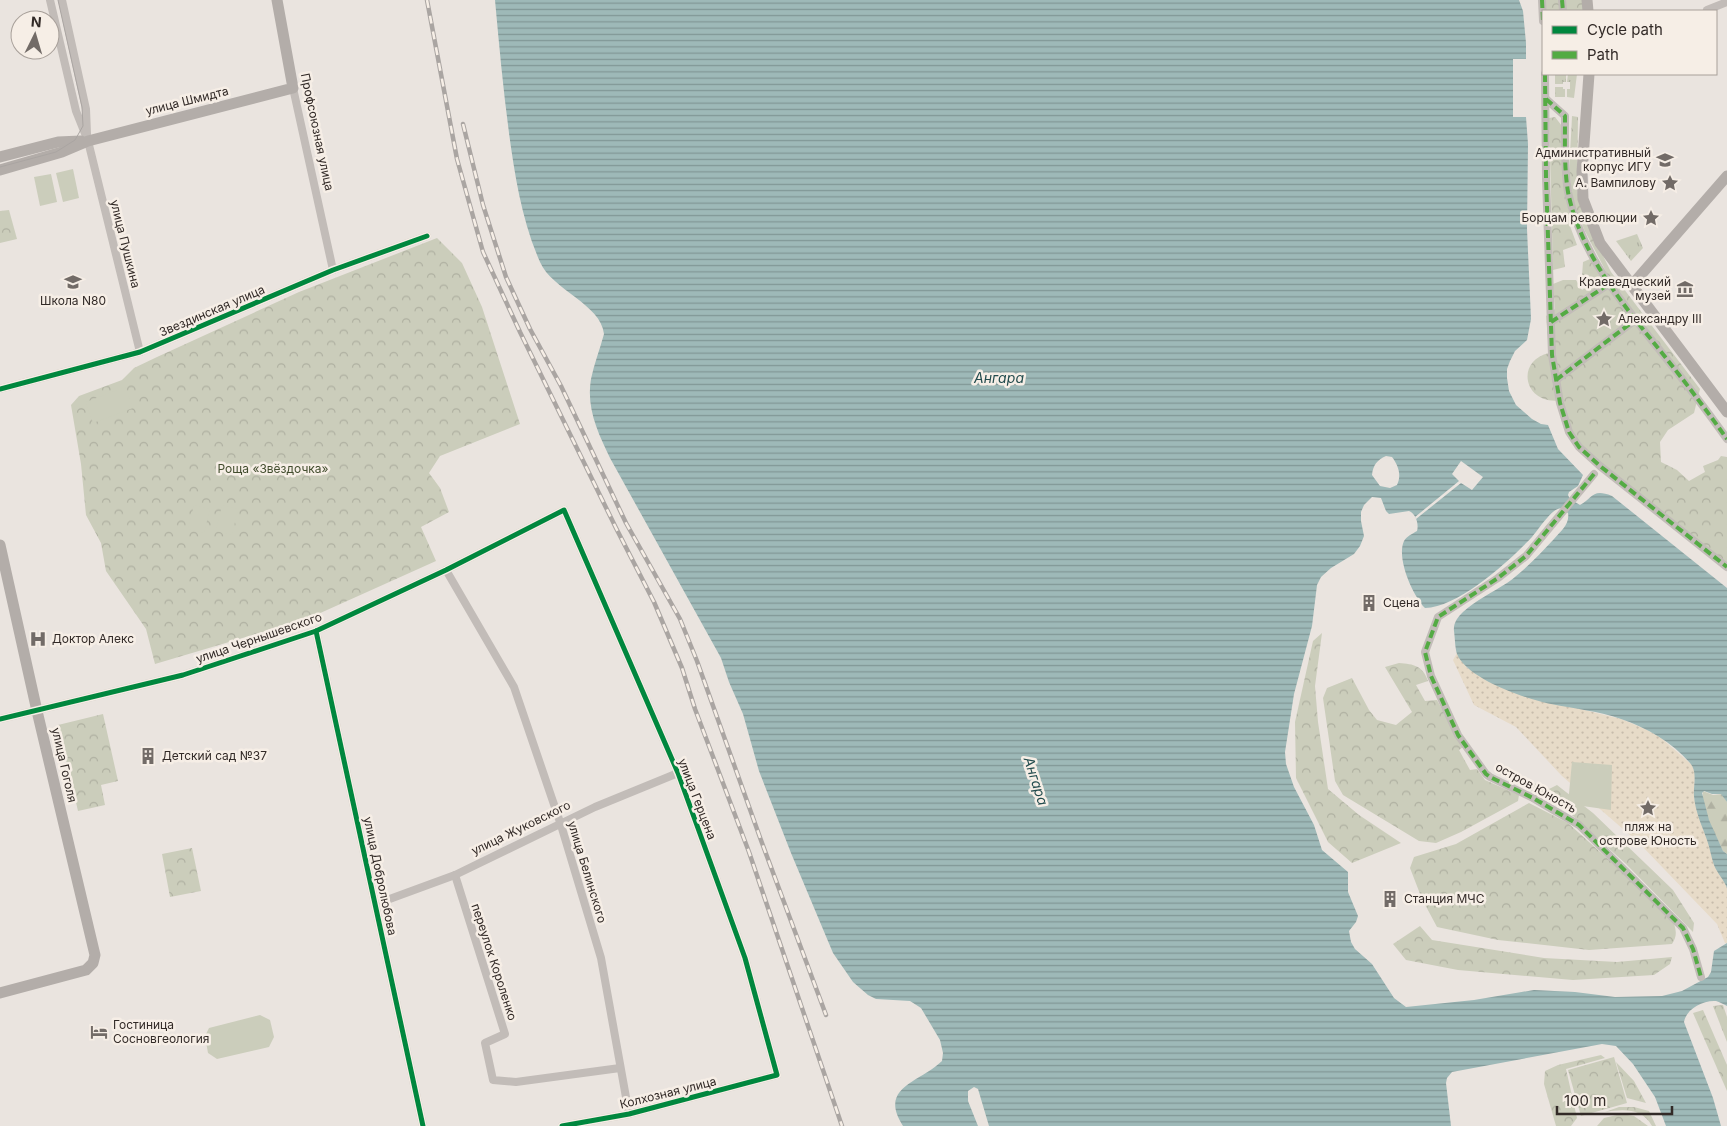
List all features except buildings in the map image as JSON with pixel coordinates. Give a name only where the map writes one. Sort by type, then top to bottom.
[{"type":"street","name":"улица Пушкина","points":[[50,0],[76,111],[88,141],[140,352]]},
{"type":"street","name":"улица Пушкина","points":[[62,0],[86,109],[88,141]]},
{"type":"street","name":"Профсоюзная улица","points":[[277,0],[293,88],[332,270]]},
{"type":"street","points":[[1707,10],[1727,2]]},
{"type":"street","points":[[1545,75],[1552,355],[1560,403],[1568,432],[1579,448],[1727,567]]},
{"type":"street","points":[[1589,75],[1582,172],[1583,199],[1600,243],[1727,412]]},
{"type":"street","name":"улица Шмидта","points":[[0,170],[62,152],[88,141],[293,88]]},
{"type":"street","points":[[1546,99],[1565,116],[1568,191],[1575,217],[1588,246],[1609,284],[1727,439]]},
{"type":"street","name":"улица Шмидта","points":[[0,157],[58,142],[88,141]]},
{"type":"street","points":[[1632,285],[1727,176]]},
{"type":"street","name":"Звездинская улица","points":[[0,390],[140,352],[332,270],[427,236]]},
{"type":"street","points":[[1551,322],[1609,284]]},
{"type":"street","points":[[1556,380],[1635,320]]},
{"type":"street","name":"остров Юность","points":[[1594,474],[1526,556],[1475,594],[1438,617],[1425,652],[1431,676],[1458,735],[1490,777],[1579,825],[1683,928],[1693,949],[1701,977]]},
{"type":"street","name":"улица Чернышевского","points":[[0,719],[183,675],[316,631],[446,570],[564,510]]},
{"type":"street","name":"улица Герцена","points":[[564,510],[678,774],[745,958],[776,1074]]},
{"type":"street","name":"улица Гоголя","points":[[0,545],[95,955],[93,963],[86,970],[0,993]]},
{"type":"street","name":"улица Белинского","points":[[446,570],[514,687],[561,825],[601,958],[628,1114]]},
{"type":"street","name":"улица Добролюбова","points":[[316,631],[423,1126]]},
{"type":"street","name":"улица Жуковского","points":[[376,904],[455,875],[595,807],[678,774]]},
{"type":"street","name":"переулок Короленко","points":[[455,875],[505,1034],[485,1043],[493,1080],[516,1082],[620,1068]]},
{"type":"street","name":"Колхозная улица","points":[[562,1126],[628,1114],[776,1074]]},
{"type":"green space","points":[[1546,0],[1559,0],[1559,10],[1546,10]]},
{"type":"green space","points":[[1566,0],[1583,0],[1584,10],[1566,10]]},
{"type":"green space","points":[[1555,75],[1566,75],[1566,82],[1555,84]]},
{"type":"green space","points":[[1568,75],[1577,75],[1574,98],[1567,97],[1567,89],[1570,89],[1570,82],[1567,82]]},
{"type":"green space","points":[[1555,87],[1563,87],[1565,89],[1565,97],[1555,97]]},
{"type":"green space","points":[[1572,116],[1578,117],[1577,191],[1584,217],[1611,272],[1700,389],[1694,413],[1668,430],[1660,442],[1661,462],[1677,470],[1689,481],[1705,472],[1703,466],[1718,460],[1721,456],[1727,457],[1727,563],[1598,461],[1582,445],[1569,427],[1563,400],[1550,400],[1539,397],[1532,390],[1528,382],[1528,373],[1531,365],[1538,358],[1549,353],[1546,316],[1555,309],[1553,284],[1563,280],[1576,280],[1582,290],[1588,286],[1582,276],[1583,262],[1590,259],[1600,277],[1607,274],[1583,226],[1573,199],[1570,163]]},
{"type":"green space","points":[[1555,117],[1562,126],[1567,203],[1573,225],[1570,226],[1577,245],[1563,250],[1565,267],[1553,270],[1549,118]]},
{"type":"green space","points":[[73,169],[79,198],[63,202],[56,173]]},
{"type":"green space","points":[[51,174],[57,202],[40,206],[34,177]]},
{"type":"green space","points":[[9,210],[17,239],[0,243],[0,211]]},
{"type":"green space","points":[[1637,234],[1643,248],[1631,261],[1616,241]]},
{"type":"green space","name":"Роща «Звёздочка»","points":[[437,238],[462,263],[482,307],[520,424],[440,456],[429,473],[440,488],[449,512],[421,527],[436,561],[307,619],[155,664],[146,629],[106,571],[101,543],[86,515],[81,464],[71,405],[79,396],[122,380],[134,368],[299,292]]},
{"type":"green space","points":[[125,387],[133,408],[93,423],[86,402]]},
{"type":"green space","points":[[194,505],[210,509],[204,533],[188,529]]},
{"type":"green space","points":[[222,505],[238,509],[232,535],[216,531]]},
{"type":"green space","points":[[1322,633],[1315,686],[1318,722],[1328,789],[1359,815],[1401,843],[1352,863],[1328,842],[1296,778],[1295,722],[1313,641]]},
{"type":"green space","points":[[1399,663],[1413,665],[1421,669],[1426,676],[1428,681],[1416,685],[1425,701],[1437,700],[1463,747],[1459,750],[1470,770],[1477,769],[1485,780],[1519,795],[1518,801],[1461,832],[1436,843],[1419,841],[1343,795],[1335,781],[1323,698],[1327,688],[1352,678],[1369,710],[1377,720],[1396,725],[1412,712],[1385,667]]},
{"type":"green space","points":[[103,714],[118,781],[101,785],[105,805],[78,811],[58,725]]},
{"type":"green space","points":[[1572,762],[1612,765],[1611,810],[1568,804]]},
{"type":"green space","points":[[1496,772],[1521,776],[1547,790],[1557,785],[1593,813],[1673,890],[1694,923],[1693,932],[1626,864],[1563,807]]},
{"type":"green space","points":[[1703,791],[1713,795],[1722,794],[1727,802],[1727,854],[1723,851],[1709,821],[1704,805]]},
{"type":"green space","points":[[1529,803],[1568,823],[1671,916],[1676,933],[1672,944],[1589,950],[1498,940],[1437,927],[1422,899],[1410,868],[1414,857],[1456,844]]},
{"type":"green space","points":[[192,848],[201,891],[170,897],[162,854]]},
{"type":"green space","points":[[1420,926],[1432,940],[1544,958],[1617,962],[1672,957],[1670,964],[1654,975],[1573,980],[1458,970],[1406,960],[1393,944]]},
{"type":"green space","points":[[1723,1005],[1727,1017],[1727,1042],[1713,1006]]},
{"type":"green space","points":[[1703,1010],[1727,1065],[1727,1091],[1693,1013]]},
{"type":"green space","points":[[260,1015],[270,1020],[274,1037],[269,1047],[217,1059],[208,1053],[205,1036],[209,1028]]},
{"type":"green space","points":[[1601,1055],[1605,1058],[1566,1069],[1577,1118],[1571,1126],[1556,1126],[1544,1084],[1545,1071],[1558,1065]]},
{"type":"green space","points":[[1614,1057],[1627,1103],[1581,1116],[1568,1070]]},
{"type":"green space","points":[[1616,1062],[1634,1081],[1646,1103],[1627,1098]]},
{"type":"green space","points":[[1619,1107],[1634,1107],[1649,1111],[1656,1126],[1652,1126],[1643,1116],[1632,1111],[1605,1112]]},
{"type":"green space","points":[[1621,1114],[1634,1116],[1648,1126],[1597,1126],[1604,1118]]},
{"type":"sand","name":"пляж на острове Юность","points":[[1457,653],[1467,668],[1580,709],[1621,719],[1645,729],[1660,737],[1692,765],[1695,773],[1694,797],[1700,820],[1715,867],[1724,879],[1727,888],[1727,943],[1725,943],[1717,924],[1639,843],[1562,776],[1516,727],[1474,705],[1453,660]]},
{"type":"water","name":"Ангара","points":[[495,0],[1519,0],[1523,11],[1526,43],[1527,229],[1531,319],[1527,340],[1515,351],[1507,369],[1509,391],[1516,405],[1532,419],[1541,424],[1548,425],[1558,449],[1583,475],[1578,486],[1569,492],[1570,499],[1580,505],[1597,493],[1612,496],[1727,588],[1727,802],[1721,794],[1712,794],[1704,791],[1702,793],[1709,820],[1723,851],[1727,854],[1727,888],[1714,865],[1697,813],[1694,796],[1694,771],[1683,755],[1650,731],[1613,716],[1560,706],[1513,693],[1472,672],[1457,654],[1454,628],[1458,618],[1473,604],[1514,578],[1549,545],[1568,521],[1568,513],[1561,508],[1553,512],[1522,547],[1483,581],[1453,600],[1438,606],[1425,608],[1411,586],[1402,557],[1404,541],[1408,536],[1417,531],[1418,528],[1415,517],[1409,511],[1389,514],[1381,498],[1372,497],[1364,505],[1361,512],[1364,536],[1360,546],[1354,554],[1331,568],[1321,577],[1317,585],[1312,626],[1294,694],[1285,752],[1286,764],[1294,787],[1314,825],[1322,850],[1348,872],[1348,892],[1358,916],[1349,931],[1351,942],[1355,949],[1372,964],[1394,998],[1406,1007],[1474,1000],[1534,990],[1575,992],[1615,997],[1662,996],[1682,991],[1708,977],[1711,972],[1714,951],[1727,943],[1727,1006],[1716,1001],[1706,1002],[1692,1009],[1685,1017],[1684,1022],[1713,1098],[1721,1126],[1666,1126],[1655,1097],[1633,1064],[1616,1046],[1602,1044],[1452,1072],[1447,1078],[1446,1083],[1451,1126],[989,1126],[978,1089],[974,1087],[968,1091],[968,1101],[978,1126],[903,1126],[897,1113],[895,1102],[898,1094],[942,1061],[943,1053],[940,1040],[921,1008],[910,1001],[876,999],[868,995],[853,982],[833,953],[759,771],[743,714],[721,658],[601,439],[594,420],[590,390],[592,373],[604,334],[601,323],[586,305],[546,272],[528,231],[511,149]],"holes":[[[1386,456],[1392,457],[1399,470],[1397,485],[1390,488],[1380,486],[1372,475],[1373,468],[1378,461]]]},
{"type":"pier","points":[[1513,59],[1526,59],[1526,117],[1513,117]]},
{"type":"pier","points":[[1461,461],[1483,477],[1472,490],[1461,483],[1416,519],[1415,517],[1459,481],[1452,474]]},
{"type":"tram line","points":[[0,167],[56,152],[75,140],[83,126],[82,107],[58,0]]},
{"type":"railway","points":[[427,0],[457,159],[483,252],[520,332],[654,602],[682,668],[695,709],[749,852],[842,1126]]},
{"type":"railway","points":[[463,124],[483,205],[506,277],[530,329],[561,386],[626,523],[680,619],[826,1015]]},
{"type":"marked path","points":[[1542,0],[1542,10]]},
{"type":"marked path","points":[[1562,0],[1563,10]]},
{"type":"marked path","points":[[1545,75],[1546,178],[1552,355],[1560,403],[1569,432],[1579,447],[1600,466],[1727,567]]},
{"type":"marked path","points":[[1546,99],[1565,116],[1565,164],[1568,192],[1574,214],[1592,256],[1630,313],[1727,439]]},
{"type":"marked path","points":[[1551,322],[1609,284]]},
{"type":"marked path","points":[[1556,380],[1635,320]]},
{"type":"marked path","points":[[1594,474],[1526,556],[1498,578],[1438,617],[1425,652],[1431,676],[1458,735],[1486,774],[1533,798],[1579,825],[1683,928],[1693,949],[1701,977]]},
{"type":"cycle path","points":[[0,389],[140,352],[333,270],[427,236]]},
{"type":"cycle path","points":[[0,719],[183,675],[316,631],[446,570],[564,510],[678,773],[745,958],[777,1075],[629,1114],[562,1126]]},
{"type":"cycle path","points":[[316,631],[423,1126]]},
{"type":"place","name":"Административный корпус ИГУ","points":[[1665,160]]},
{"type":"place","name":"А. Вампилову","points":[[1670,183]]},
{"type":"place","name":"Борцам революции","points":[[1651,218]]},
{"type":"place","name":"Школа N80","points":[[73,282]]},
{"type":"place","name":"Краеведческий музей","points":[[1685,289]]},
{"type":"place","name":"Александру III","points":[[1604,319]]},
{"type":"place","name":"Сцена","points":[[1369,603]]},
{"type":"place","name":"Доктор Алекс","points":[[38,639]]},
{"type":"place","name":"Детский сад №37","points":[[148,756]]},
{"type":"place","name":"пляж на острове Юность","points":[[1648,808]]},
{"type":"place","name":"Станция МЧС","points":[[1390,899]]},
{"type":"place","name":"Гостиница Сосновгеология","points":[[99,1032]]}]
